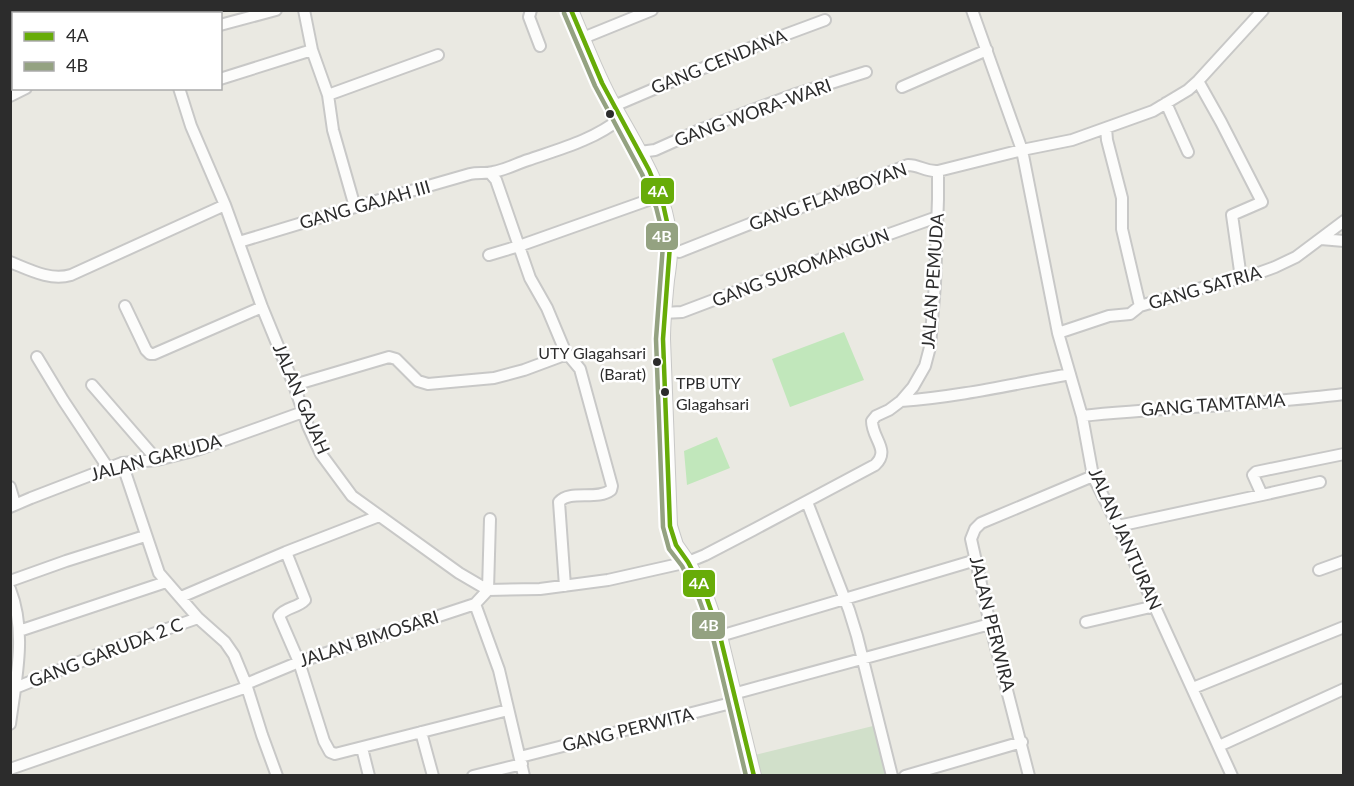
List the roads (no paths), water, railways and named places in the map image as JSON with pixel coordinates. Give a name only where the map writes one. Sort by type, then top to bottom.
[{"type":"street","points":[[222,24],[276,10]]},
{"type":"street","points":[[304,10],[312,50],[328,95],[333,130],[356,207]]},
{"type":"street","points":[[531,10],[529,17],[540,46]]},
{"type":"street","points":[[583,38],[652,10]]},
{"type":"street","name":"JALAN JANTURAN","points":[[972,10],[1022,150],[1058,333],[1082,416],[1093,476],[1232,776]]},
{"type":"street","name":"GANG FLAMBOYAN","points":[[670,250],[679,252],[908,165],[938,171],[1072,140],[1153,111],[1188,90],[1198,81],[1263,10]]},
{"type":"street","points":[[572,11],[593,63],[640,152],[660,196],[668,223],[670,250],[663,313],[663,339],[670,526],[676,545],[706,596],[720,636],[754,776]]},
{"type":"street","name":"GANG CENDANA","points":[[614,106],[755,46],[825,20]]},
{"type":"street","points":[[222,78],[312,50]]},
{"type":"street","points":[[902,87],[987,50]]},
{"type":"street","points":[[328,95],[438,55]]},
{"type":"street","name":"GANG WORA-WARI","points":[[640,152],[655,150],[702,129],[793,95],[866,72]]},
{"type":"street","points":[[1198,81],[1262,202],[1232,215],[1241,279]]},
{"type":"street","name":"JALAN GAJAH","points":[[183,90],[194,134],[225,205],[262,307],[321,454],[352,496],[459,573],[488,590]]},
{"type":"street","points":[[1166,103],[1188,152]]},
{"type":"street","name":"GANG GAJAH III","points":[[239,242],[478,172],[490,173],[591,137],[608,129],[621,118]]},
{"type":"street","points":[[1107,128],[1107,140],[1122,198],[1122,229],[1140,306]]},
{"type":"street","name":"JALAN PEMUDA","points":[[807,502],[880,461],[882,450],[873,430],[872,421],[876,416],[889,411],[901,401],[913,387],[925,366],[930,347],[935,284],[938,171]]},
{"type":"street","points":[[490,173],[496,180],[530,278],[547,308],[567,354],[579,366],[582,373],[612,488],[604,495],[566,497],[560,500],[565,586]]},
{"type":"street","points":[[489,255],[660,196]]},
{"type":"street","points":[[10,262],[49,276],[71,275],[225,205]]},
{"type":"street","name":"GANG SUROMANGUN","points":[[663,313],[682,312],[937,217]]},
{"type":"street","name":"GANG SATRIA","points":[[1058,333],[1109,316],[1130,314],[1140,306],[1264,272],[1296,257],[1344,221]]},
{"type":"street","points":[[1321,239],[1344,241]]},
{"type":"street","points":[[124,306],[150,354],[262,307]]},
{"type":"street","points":[[294,385],[389,357],[396,359],[418,381],[428,384],[494,378],[567,354]]},
{"type":"street","points":[[37,357],[108,468]]},
{"type":"street","points":[[901,401],[935,399],[1070,374]]},
{"type":"street","points":[[92,385],[157,460]]},
{"type":"street","name":"GANG TAMTAMA","points":[[1082,416],[1344,394]]},
{"type":"street","name":"JALAN GARUDA","points":[[13,505],[108,468],[157,460],[197,450],[303,412]]},
{"type":"street","points":[[1262,495],[1253,475],[1256,472],[1344,454]]},
{"type":"street","points":[[122,464],[159,573],[198,618],[225,642],[234,655],[278,776]]},
{"type":"street","name":"JALAN PERWIRA","points":[[1029,776],[971,539],[975,529],[981,523],[1093,476]]},
{"type":"street","points":[[1118,526],[1320,482]]},
{"type":"street","points":[[10,487],[13,505]]},
{"type":"street","points":[[490,519],[488,590],[540,590],[608,580],[688,562],[807,502],[857,636],[892,776]]},
{"type":"street","points":[[181,597],[286,552],[380,516]]},
{"type":"street","points":[[10,581],[146,536]]},
{"type":"street","points":[[286,552],[305,600],[280,614],[299,662],[324,741],[330,752],[335,754],[362,748],[508,710]]},
{"type":"street","points":[[720,636],[976,560]]},
{"type":"street","points":[[1319,570],[1344,561]]},
{"type":"street","points":[[19,631],[166,582]]},
{"type":"street","points":[[10,589],[16,602],[19,631],[10,724]]},
{"type":"street","name":"JALAN BIMOSARI","points":[[10,769],[246,685],[299,662],[475,604],[488,590]]},
{"type":"street","points":[[475,604],[499,670],[525,776]]},
{"type":"street","points":[[1086,622],[1155,606]]},
{"type":"street","name":"GANG GARUDA 2 C","points":[[15,688],[124,644],[198,618]]},
{"type":"street","name":"GANG PERWITA","points":[[473,776],[521,760],[990,624]]},
{"type":"street","points":[[1193,688],[1344,627]]},
{"type":"street","points":[[1219,746],[1344,689]]},
{"type":"street","points":[[421,732],[434,776]]},
{"type":"street","points":[[905,776],[1022,742]]},
{"type":"street","points":[[362,748],[369,776]]},
{"type":"place","name":"UTY Glagahsari (Barat)","points":[[657,362]]},
{"type":"place","name":"TPB UTY Glagahsari","points":[[665,392]]}]
